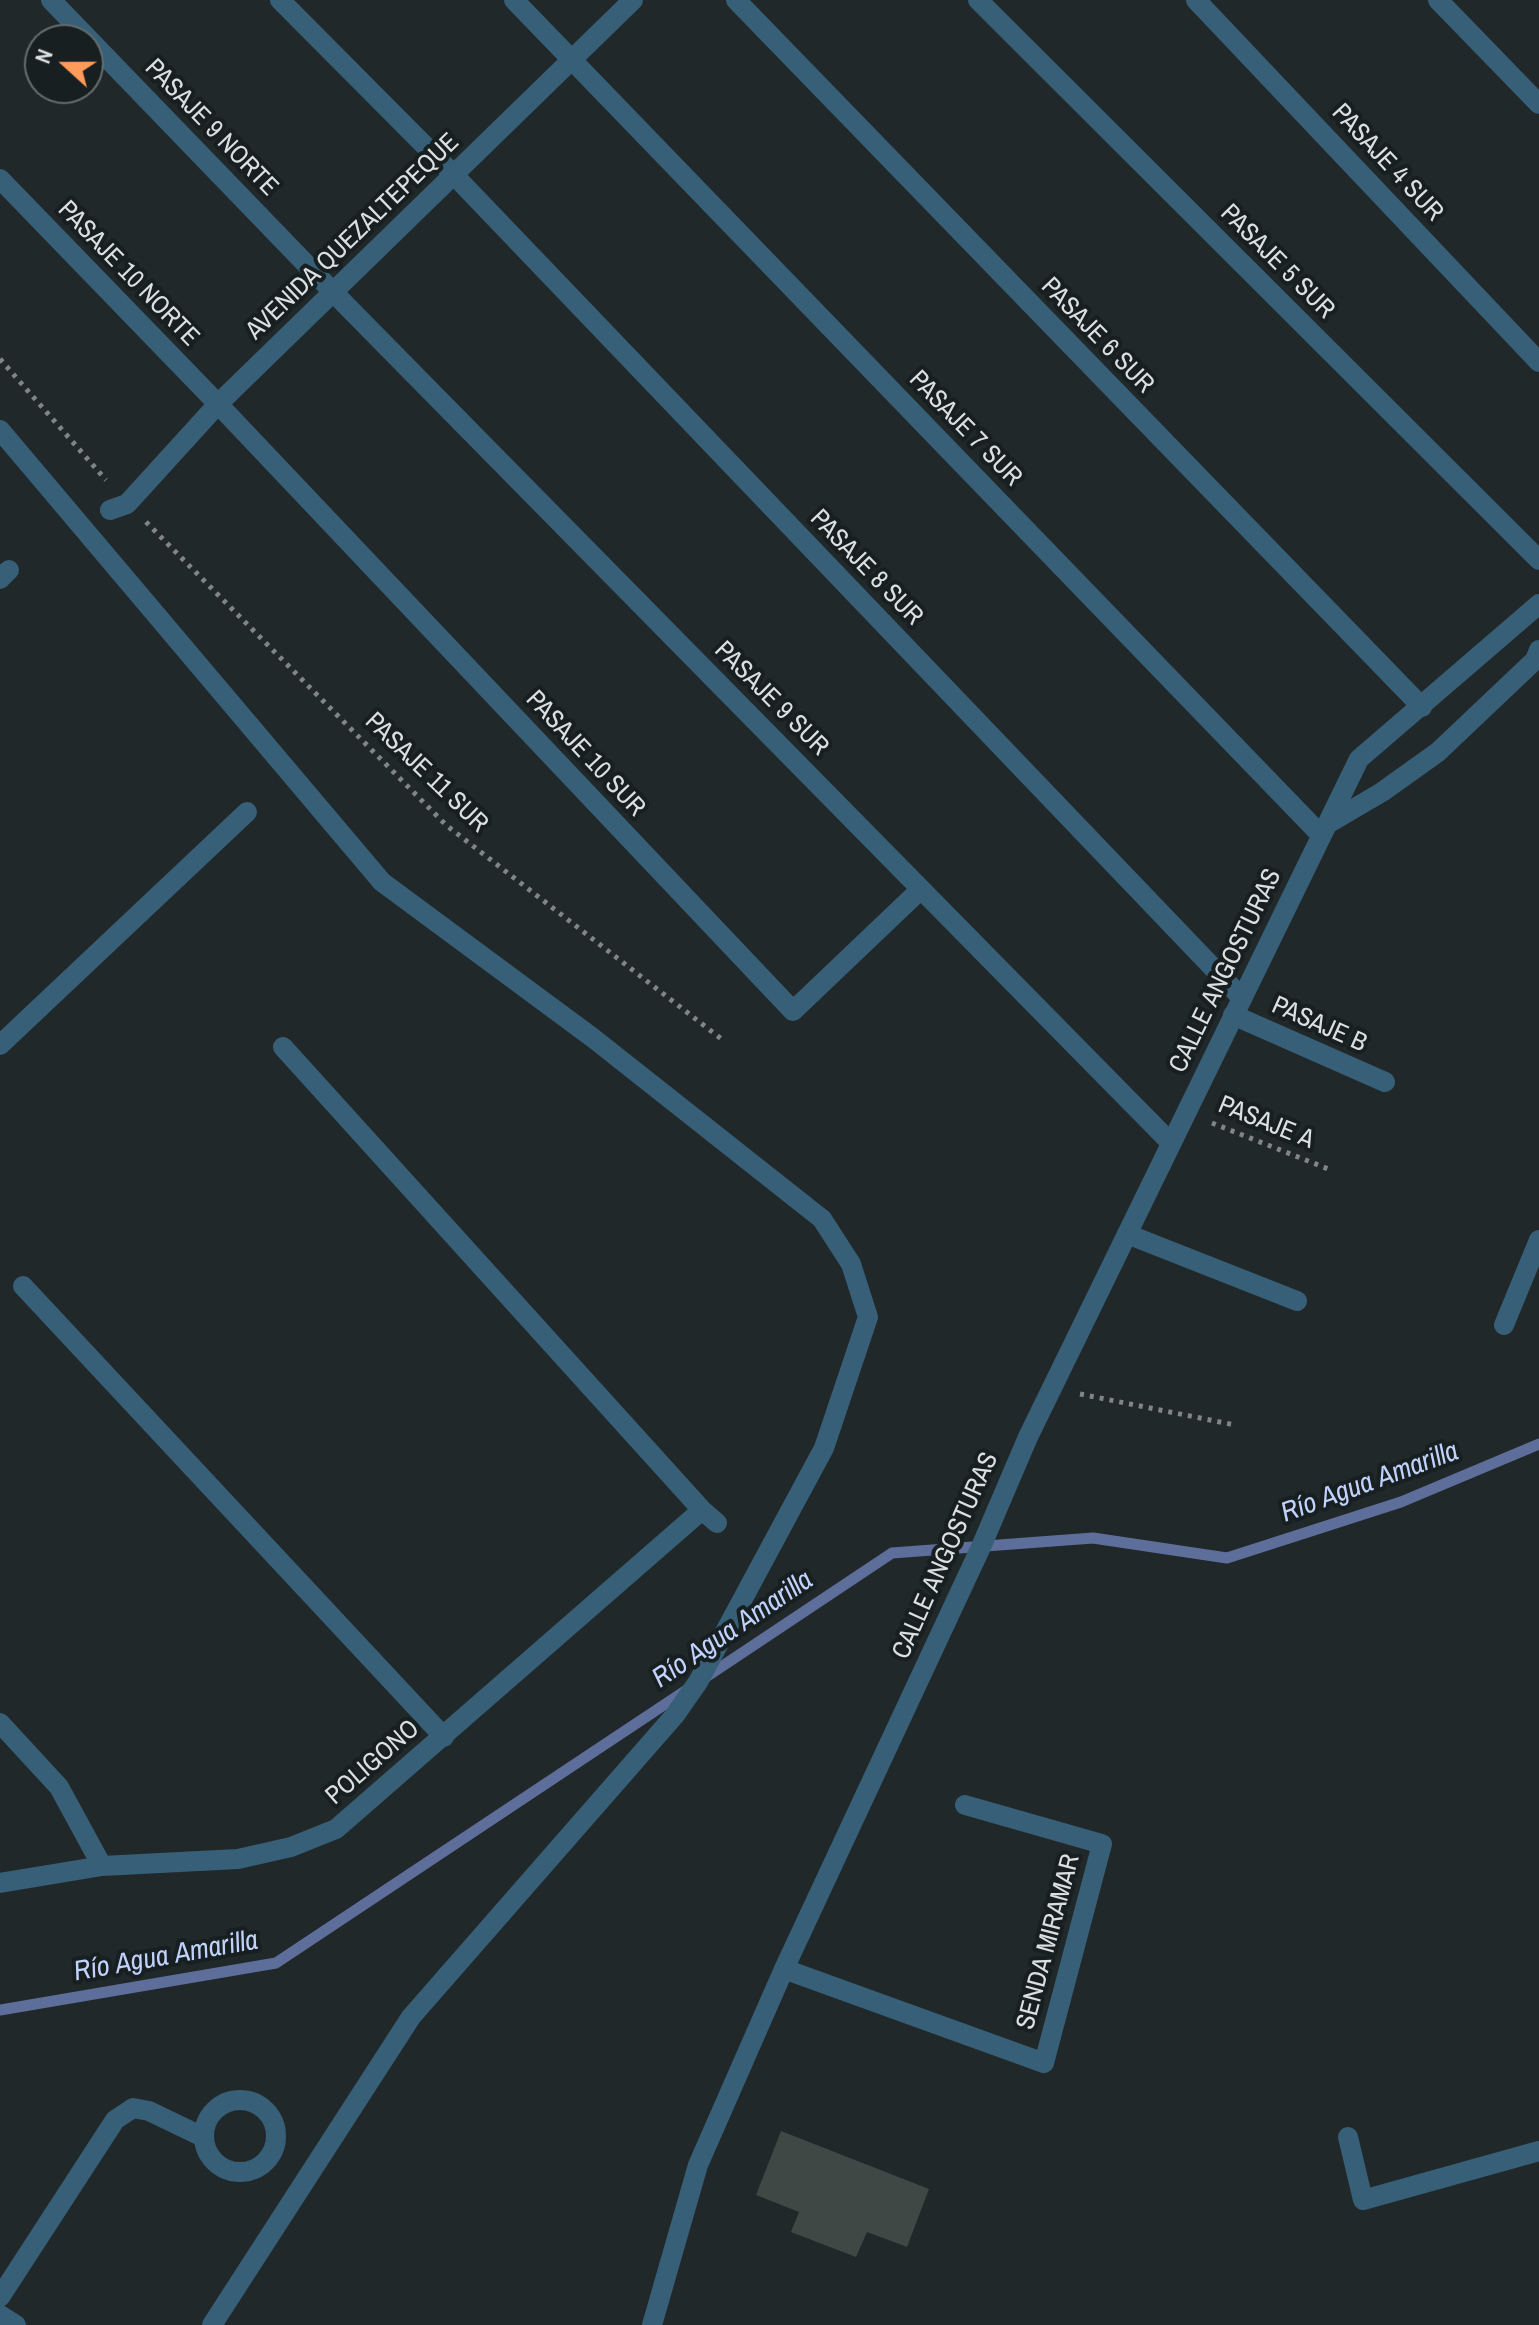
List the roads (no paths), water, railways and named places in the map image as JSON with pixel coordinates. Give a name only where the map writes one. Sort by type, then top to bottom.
[{"type":"street","name":"PASAJE 9 NORTE","points":[[51,0],[333,292]]},
{"type":"street","name":"PASAJE 8 SUR","points":[[280,0],[454,175],[1237,1006]]},
{"type":"street","name":"PASAJE 7 SUR","points":[[514,0],[1324,830]]},
{"type":"street","name":"AVENIDA QUEZALTEPEQUE","points":[[119,507],[218,404],[633,0]]},
{"type":"street","name":"PASAJE 6 SUR","points":[[736,0],[1422,707]]},
{"type":"street","name":"PASAJE 5 SUR","points":[[978,0],[1539,560]]},
{"type":"street","name":"PASAJE 4 SUR","points":[[1196,0],[1539,362]]},
{"type":"street","points":[[1438,0],[1539,104]]},
{"type":"street","name":"PASAJE 10 NORTE","points":[[0,179],[218,404]]},
{"type":"street","name":"PASAJE 9 SUR","points":[[333,292],[1171,1143]]},
{"type":"street","name":"PASAJE 10 SUR","points":[[218,404],[793,1011],[921,889]]},
{"type":"street","points":[[0,430],[382,882],[593,1038],[822,1219],[851,1264],[868,1317],[824,1448],[698,1682],[675,1715],[411,2017],[212,2325]]},
{"type":"street","name":"CALLE ANGOSTURAS","points":[[652,2325],[698,2165],[784,1969],[1052,1389],[1359,759],[1539,604]]},
{"type":"street","points":[[1324,830],[1438,752],[1535,660],[1539,650]]},
{"type":"street","points":[[0,1045],[247,812]]},
{"type":"street","name":"PASAJE B","points":[[1237,1006],[1385,1082]]},
{"type":"street","name":"POLIGONO","points":[[0,1883],[102,1866],[238,1859],[291,1847],[336,1829],[710,1516],[283,1047]]},
{"type":"street","points":[[1127,1234],[1297,1301]]},
{"type":"street","points":[[1504,1325],[1539,1240]]},
{"type":"street","points":[[23,1286],[444,1737]]},
{"type":"street","points":[[0,1723],[59,1787],[102,1866]]},
{"type":"street","name":"SENDA MIRAMAR","points":[[784,1969],[1044,2063],[1102,1844],[965,1805]]},
{"type":"street","points":[[0,2297],[115,2120],[133,2108],[149,2111],[203,2137]]},
{"type":"street","points":[[1348,2137],[1363,2200],[1539,2151]]},
{"type":"street","points":[[0,2315],[16,2325]]},
{"type":"waterway","name":"Río Agua Amarilla","points":[[703,1679],[892,1553],[1093,1538],[1227,1558],[1401,1502],[1539,1444]]},
{"type":"waterway","name":"Río Agua Amarilla","points":[[0,2010],[276,1963],[685,1691]]}]
